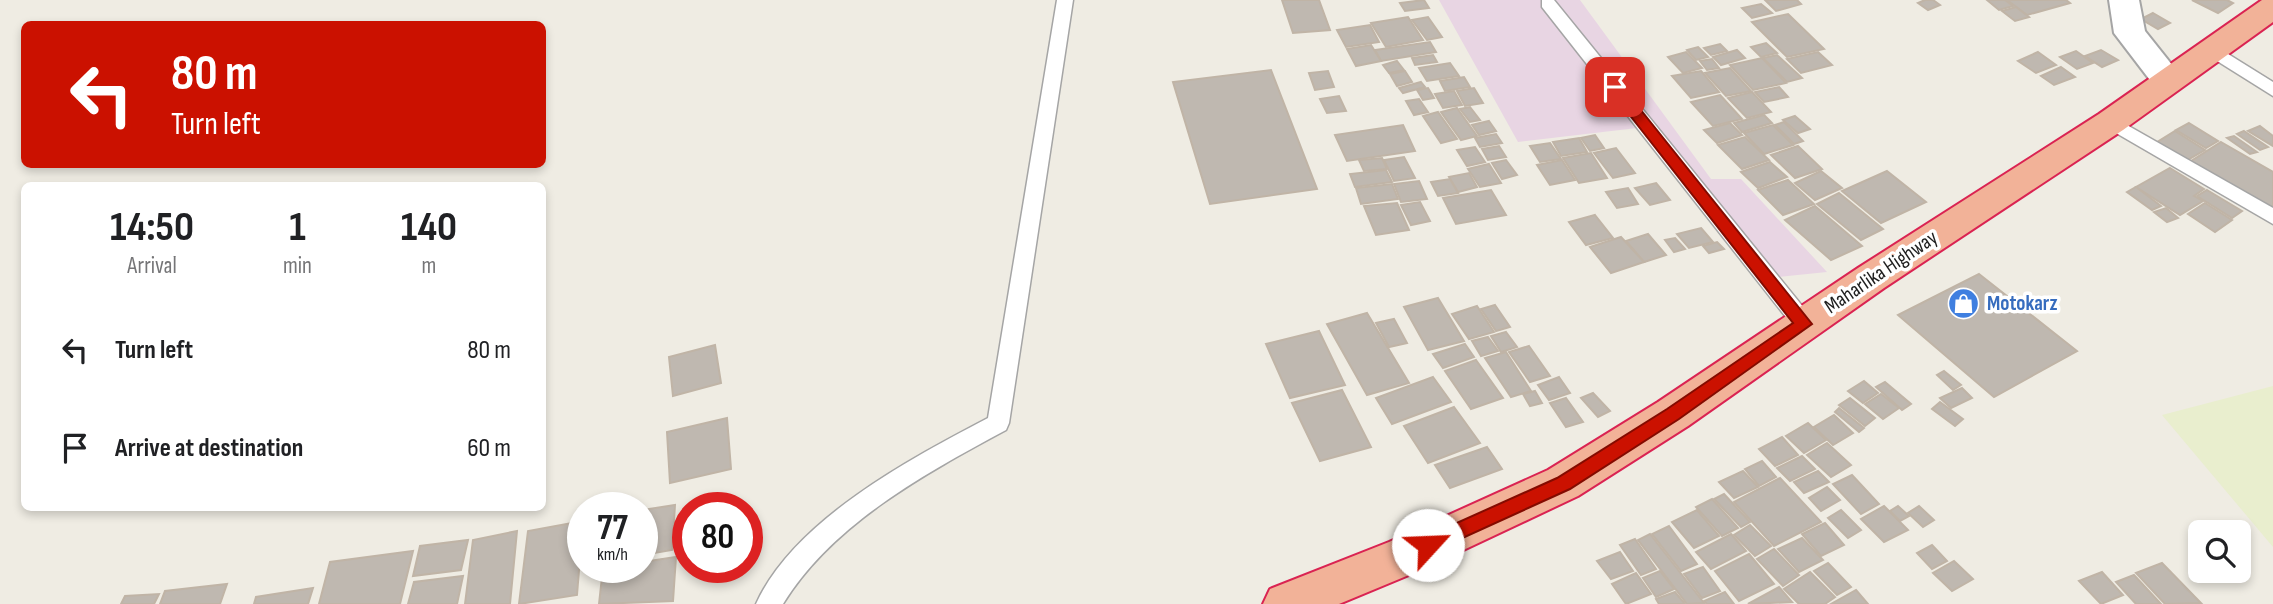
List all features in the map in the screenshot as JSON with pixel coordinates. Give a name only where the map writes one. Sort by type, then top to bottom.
[{"type":"highway","name":"Maharlika Highway","points":[[1287,604],[1405,556],[1563,483],[1673,414],[2110,122],[2273,7]]},
{"type":"street","points":[[2124,0],[2130,33],[2168,80]]},
{"type":"lane","points":[[769,604],[777,587],[813,549],[871,500],[937,455],[998,423],[1065,0]]},
{"type":"lane","points":[[1548,3],[1804,324]]},
{"type":"lane","points":[[2212,50],[2273,90]]},
{"type":"lane","points":[[2110,122],[2273,217]]},
{"type":"shaded area","points":[[1439,0],[1580,0],[1711,179],[1741,179],[1827,272],[1757,279],[1637,128],[1518,142]]},
{"type":"green space","points":[[2273,386],[2273,547],[2251,520],[2162,415]]},
{"type":"building","points":[[1282,0],[1319,0],[1330,30],[1293,33]]},
{"type":"building","points":[[1424,0],[1429,8],[1405,11],[1400,3]]},
{"type":"building","points":[[1765,0],[1797,0],[1801,4],[1776,11]]},
{"type":"building","points":[[1933,0],[1940,5],[1928,10],[1918,3]]},
{"type":"building","points":[[1987,0],[2005,0],[2013,6],[1999,10]]},
{"type":"building","points":[[2007,0],[2066,0],[2070,3],[2027,15]]},
{"type":"building","points":[[2192,0],[2227,0],[2233,3],[2218,13]]},
{"type":"building","points":[[1761,4],[1772,13],[1752,18],[1742,8]]},
{"type":"building","points":[[2016,7],[2029,17],[2015,21],[2002,11]]},
{"type":"building","points":[[2153,13],[2170,23],[2158,29],[2141,19]]},
{"type":"building","points":[[1788,14],[1824,49],[1787,57],[1752,22]]},
{"type":"building","points":[[1408,17],[1423,40],[1386,47],[1371,23]]},
{"type":"building","points":[[1428,17],[1442,37],[1427,40],[1412,20]]},
{"type":"building","points":[[1370,25],[1379,42],[1346,47],[1337,30]]},
{"type":"building","points":[[1430,42],[1436,52],[1381,61],[1375,50]]},
{"type":"building","points":[[1766,43],[1777,53],[1761,57],[1751,47]]},
{"type":"building","points":[[1720,44],[1727,51],[1711,55],[1704,48]]},
{"type":"building","points":[[1371,45],[1381,61],[1356,66],[1347,49]]},
{"type":"building","points":[[1698,47],[1708,57],[1696,60],[1687,50]]},
{"type":"building","points":[[1737,50],[1745,58],[1721,65],[1713,57]]},
{"type":"building","points":[[2101,50],[2118,60],[2102,67],[2085,56]]},
{"type":"building","points":[[2076,51],[2093,63],[2077,69],[2060,57]]},
{"type":"building","points":[[1686,52],[1702,68],[1683,73],[1668,57]]},
{"type":"building","points":[[1818,52],[1832,65],[1801,73],[1787,59]]},
{"type":"building","points":[[2038,52],[2056,65],[2036,73],[2018,61]]},
{"type":"building","points":[[1433,55],[1437,62],[1415,65],[1412,58]]},
{"type":"building","points":[[1777,55],[1802,78],[1787,82],[1763,58]]},
{"type":"building","points":[[1762,58],[1786,83],[1753,90],[1730,65]]},
{"type":"building","points":[[1712,59],[1719,68],[1707,70],[1700,61]]},
{"type":"building","points":[[1397,61],[1404,70],[1389,73],[1383,65]]},
{"type":"building","points":[[1450,63],[1459,76],[1427,81],[1419,68]]},
{"type":"building","points":[[2061,67],[2075,77],[2054,85],[2041,76]]},
{"type":"building","points":[[1730,68],[1751,91],[1726,96],[1705,73]]},
{"type":"building","points":[[1271,70],[1317,189],[1210,204],[1173,82]]},
{"type":"building","points":[[1328,71],[1334,87],[1315,90],[1309,73]]},
{"type":"building","points":[[1405,71],[1412,82],[1397,86],[1390,74]]},
{"type":"building","points":[[1701,71],[1719,92],[1691,98],[1672,76]]},
{"type":"building","points":[[1464,77],[1470,87],[1445,91],[1440,81]]},
{"type":"building","points":[[1421,82],[1425,87],[1403,93],[1399,88]]},
{"type":"building","points":[[1779,87],[1788,97],[1764,102],[1755,92]]},
{"type":"building","points":[[1428,88],[1434,98],[1423,100],[1417,90]]},
{"type":"building","points":[[1474,88],[1483,103],[1465,106],[1457,91]]},
{"type":"building","points":[[1454,91],[1462,105],[1443,108],[1435,94]]},
{"type":"building","points":[[1752,92],[1771,112],[1747,118],[1728,98]]},
{"type":"building","points":[[1720,95],[1742,119],[1713,126],[1691,102]]},
{"type":"building","points":[[1339,96],[1346,111],[1327,113],[1320,99]]},
{"type":"building","points":[[1419,99],[1428,112],[1414,115],[1406,101]]},
{"type":"building","points":[[1470,107],[1480,120],[1470,122],[1460,109]]},
{"type":"building","points":[[1457,108],[1477,136],[1461,140],[1441,112]]},
{"type":"building","points":[[1438,112],[1457,139],[1441,143],[1423,116]]},
{"type":"building","points":[[1764,115],[1772,123],[1742,132],[1734,123]]},
{"type":"building","points":[[1795,116],[1810,129],[1798,133],[1783,120]]},
{"type":"building","points":[[1489,121],[1496,131],[1479,135],[1472,125]]},
{"type":"building","points":[[1784,122],[1803,141],[1794,144],[1775,125]]},
{"type":"building","points":[[1730,123],[1742,135],[1717,143],[1704,130]]},
{"type":"building","points":[[2189,123],[2218,141],[2206,148],[2176,130]]},
{"type":"building","points":[[1403,125],[1415,151],[1347,161],[1335,135]]},
{"type":"building","points":[[1773,125],[1793,145],[1764,154],[1744,133]]},
{"type":"building","points":[[2260,126],[2273,136],[2273,146],[2248,131]]},
{"type":"building","points":[[2175,131],[2205,150],[2184,162],[2154,144]]},
{"type":"building","points":[[2244,131],[2268,147],[2260,150],[2237,134]]},
{"type":"building","points":[[1496,134],[1502,143],[1480,147],[1475,138]]},
{"type":"building","points":[[1595,135],[1604,148],[1590,151],[1581,138]]},
{"type":"building","points":[[2234,136],[2257,152],[2250,154],[2227,138]]},
{"type":"building","points":[[1745,137],[1769,160],[1742,169],[1718,145]]},
{"type":"building","points":[[1579,138],[1587,152],[1561,156],[1553,142]]},
{"type":"building","points":[[2221,142],[2273,172],[2273,205],[2266,210],[2188,163]]},
{"type":"building","points":[[1550,143],[1561,159],[1540,162],[1530,146]]},
{"type":"building","points":[[1499,146],[1506,157],[1488,160],[1482,149]]},
{"type":"building","points":[[1798,146],[1822,169],[1795,178],[1771,155]]},
{"type":"building","points":[[1475,147],[1485,162],[1467,166],[1457,150]]},
{"type":"building","points":[[1616,148],[1635,173],[1613,178],[1594,153]]},
{"type":"building","points":[[1591,153],[1607,178],[1579,183],[1563,158]]},
{"type":"building","points":[[1404,157],[1415,178],[1394,181],[1384,160]]},
{"type":"building","points":[[1382,158],[1387,169],[1364,171],[1359,160]]},
{"type":"building","points":[[1506,160],[1517,175],[1502,179],[1492,163]]},
{"type":"building","points":[[1562,160],[1575,180],[1550,185],[1537,165]]},
{"type":"building","points":[[1770,162],[1787,177],[1758,188],[1741,172]]},
{"type":"building","points":[[1489,164],[1501,183],[1480,187],[1468,169]]},
{"type":"building","points":[[2170,168],[2204,189],[2194,196],[2203,201],[2180,215],[2136,187]]},
{"type":"building","points":[[1386,170],[1392,182],[1355,187],[1350,174]]},
{"type":"building","points":[[1821,171],[1842,188],[1815,200],[1795,183]]},
{"type":"building","points":[[1887,171],[1926,202],[1881,223],[1842,191]]},
{"type":"building","points":[[1469,173],[1477,187],[1458,192],[1449,177]]},
{"type":"building","points":[[1450,179],[1458,193],[1438,196],[1431,182]]},
{"type":"building","points":[[1788,180],[1814,204],[1783,215],[1758,190]]},
{"type":"building","points":[[1419,181],[1427,199],[1401,202],[1394,184]]},
{"type":"building","points":[[1656,183],[1670,200],[1650,205],[1635,188]]},
{"type":"building","points":[[1392,184],[1398,199],[1361,204],[1356,188]]},
{"type":"building","points":[[2136,187],[2161,206],[2152,210],[2127,192]]},
{"type":"building","points":[[1628,188],[1638,204],[1617,208],[1606,192]]},
{"type":"building","points":[[1491,190],[1506,215],[1456,224],[1443,198]]},
{"type":"building","points":[[2207,190],[2242,211],[2232,218],[2197,196]]},
{"type":"building","points":[[1839,193],[1883,229],[1861,240],[1817,204]]},
{"type":"building","points":[[1420,202],[1430,221],[1411,225],[1401,205]]},
{"type":"building","points":[[1397,203],[1409,230],[1376,235],[1364,206]]},
{"type":"building","points":[[2205,203],[2232,220],[2215,232],[2188,214]]},
{"type":"building","points":[[1815,206],[1862,246],[1831,260],[1785,220]]},
{"type":"building","points":[[2166,208],[2178,218],[2167,222],[2154,212]]},
{"type":"building","points":[[1595,215],[1613,238],[1586,245],[1569,222]]},
{"type":"building","points":[[1701,228],[1713,242],[1689,248],[1677,234]]},
{"type":"building","points":[[1648,234],[1666,255],[1644,262],[1626,241]]},
{"type":"building","points":[[1621,237],[1644,262],[1611,273],[1590,247]]},
{"type":"building","points":[[1675,238],[1685,249],[1674,252],[1665,240]]},
{"type":"building","points":[[1717,242],[1724,249],[1709,253],[1703,246]]},
{"type":"building","points":[[1979,274],[2077,351],[1994,397],[1898,315]]},
{"type":"building","points":[[1438,298],[1464,341],[1428,350],[1404,307]]},
{"type":"building","points":[[1495,305],[1510,327],[1496,331],[1481,309]]},
{"type":"building","points":[[1477,306],[1494,332],[1469,339],[1452,314]]},
{"type":"building","points":[[1367,313],[1409,383],[1367,395],[1327,324]]},
{"type":"building","points":[[1394,319],[1407,343],[1389,347],[1376,323]]},
{"type":"building","points":[[1319,331],[1345,385],[1290,398],[1266,344]]},
{"type":"building","points":[[1506,332],[1517,347],[1501,352],[1491,336]]},
{"type":"building","points":[[1488,337],[1498,351],[1481,356],[1472,341]]},
{"type":"building","points":[[1465,344],[1474,357],[1443,368],[1433,354]]},
{"type":"building","points":[[715,345],[721,383],[673,396],[669,357]]},
{"type":"building","points":[[1529,346],[1550,376],[1530,382],[1509,352]]},
{"type":"building","points":[[1506,352],[1531,391],[1511,397],[1485,358]]},
{"type":"building","points":[[1476,360],[1503,398],[1471,409],[1445,371]]},
{"type":"building","points":[[1944,371],[1961,385],[1953,390],[1937,375]]},
{"type":"building","points":[[1433,377],[1451,402],[1392,424],[1376,398]]},
{"type":"building","points":[[1559,377],[1570,393],[1549,400],[1538,385]]},
{"type":"building","points":[[1864,381],[1878,393],[1863,403],[1848,391]]},
{"type":"building","points":[[1885,382],[1911,404],[1902,410],[1876,387]]},
{"type":"building","points":[[1962,388],[1972,398],[1951,408],[1940,398]]},
{"type":"building","points":[[1342,390],[1371,447],[1320,461],[1292,403]]},
{"type":"building","points":[[1535,391],[1542,403],[1530,406],[1523,394]]},
{"type":"building","points":[[1593,393],[1610,411],[1598,417],[1581,398]]},
{"type":"building","points":[[1881,394],[1899,408],[1883,419],[1865,404]]},
{"type":"building","points":[[1566,398],[1583,422],[1566,427],[1550,403]]},
{"type":"building","points":[[1850,398],[1875,418],[1865,426],[1839,405]]},
{"type":"building","points":[[1940,402],[1963,419],[1955,426],[1932,409]]},
{"type":"building","points":[[1454,407],[1480,443],[1428,463],[1404,426]]},
{"type":"building","points":[[1839,408],[1864,428],[1859,432],[1835,412]]},
{"type":"building","points":[[1834,415],[1853,433],[1833,445],[1814,427]]},
{"type":"building","points":[[727,418],[731,469],[670,483],[667,432]]},
{"type":"building","points":[[1808,423],[1826,440],[1804,453],[1786,436]]},
{"type":"building","points":[[1782,437],[1798,455],[1775,466],[1759,449]]},
{"type":"building","points":[[1827,443],[1851,465],[1831,477],[1807,455]]},
{"type":"building","points":[[1487,447],[1502,469],[1450,488],[1435,465]]},
{"type":"building","points":[[1802,456],[1815,469],[1790,481],[1777,468]]},
{"type":"building","points":[[1762,461],[1776,477],[1759,486],[1745,469]]},
{"type":"building","points":[[1743,471],[1758,487],[1734,498],[1719,482]]},
{"type":"building","points":[[1818,471],[1829,482],[1804,493],[1794,482]]},
{"type":"building","points":[[1852,475],[1879,504],[1861,514],[1833,484]]},
{"type":"building","points":[[1780,478],[1821,522],[1774,546],[1734,502]]},
{"type":"building","points":[[1827,487],[1840,500],[1821,511],[1809,498]]},
{"type":"building","points":[[1724,494],[1750,522],[1741,527],[1714,499]]},
{"type":"building","points":[[1712,499],[1738,528],[1722,536],[1696,507]]},
{"type":"building","points":[[672,505],[672,550],[658,552],[658,508]]},
{"type":"building","points":[[1884,506],[1908,530],[1884,542],[1861,519]]},
{"type":"building","points":[[1898,506],[1909,516],[1900,521],[1890,511]]},
{"type":"building","points":[[1919,506],[1934,520],[1923,527],[1908,513]]},
{"type":"building","points":[[1697,510],[1719,536],[1694,548],[1672,522]]},
{"type":"building","points":[[1841,510],[1861,530],[1848,538],[1828,518]]},
{"type":"building","points":[[1825,523],[1844,545],[1821,556],[1802,534]]},
{"type":"building","points":[[567,524],[567,583],[578,583],[577,595],[519,604],[528,531]]},
{"type":"building","points":[[1750,525],[1771,546],[1755,556],[1734,535]]},
{"type":"building","points":[[1669,526],[1697,564],[1681,571],[1652,534]]},
{"type":"building","points":[[517,531],[510,604],[465,604],[473,540]]},
{"type":"building","points":[[1650,534],[1704,603],[1687,604],[1638,540]]},
{"type":"building","points":[[1731,534],[1746,551],[1711,569],[1696,552]]},
{"type":"building","points":[[1802,538],[1823,560],[1799,572],[1778,549]]},
{"type":"building","points":[[1635,539],[1656,569],[1641,575],[1620,545]]},
{"type":"building","points":[[468,540],[461,570],[413,576],[420,546]]},
{"type":"building","points":[[1932,545],[1947,561],[1932,569],[1917,553]]},
{"type":"building","points":[[1774,549],[1799,575],[1783,586],[1757,559]]},
{"type":"building","points":[[413,551],[400,604],[319,604],[330,562]]},
{"type":"building","points":[[1620,552],[1633,571],[1611,579],[1597,561]]},
{"type":"building","points":[[1749,554],[1774,584],[1739,601],[1715,571]]},
{"type":"building","points":[[672,558],[673,601],[599,604],[601,583],[658,583],[658,560]]},
{"type":"building","points":[[1954,561],[1973,579],[1952,591],[1933,573]]},
{"type":"building","points":[[1828,563],[1851,587],[1837,595],[1814,571]]},
{"type":"building","points":[[2162,563],[2201,603],[2165,604],[2136,573]]},
{"type":"building","points":[[1703,567],[1720,591],[1702,598],[1684,574]]},
{"type":"building","points":[[1660,571],[1674,589],[1656,597],[1643,578]]},
{"type":"building","points":[[1810,572],[1835,597],[1825,604],[1799,604],[1784,589]]},
{"type":"building","points":[[2102,572],[2123,595],[2101,604],[2079,581]]},
{"type":"building","points":[[1636,573],[1651,594],[1626,604],[1612,584]]},
{"type":"building","points":[[2134,575],[2161,604],[2136,604],[2116,582]]},
{"type":"building","points":[[463,576],[457,604],[408,604],[414,582]]},
{"type":"building","points":[[227,584],[220,604],[160,604],[165,591]]},
{"type":"building","points":[[1779,587],[1792,602],[1748,604]]},
{"type":"building","points":[[313,588],[308,604],[254,604],[256,597]]},
{"type":"building","points":[[1856,590],[1868,604],[1831,604]]},
{"type":"building","points":[[1675,592],[1685,604],[1659,604],[1656,599]]},
{"type":"building","points":[[1725,592],[1734,604],[1707,604],[1704,601]]},
{"type":"building","points":[[159,594],[154,604],[121,604],[125,596]]},
{"type":"place","name":"Motokarz","points":[[1964,303]]},
{"type":"route","points":[[1428,545],[1563,483],[1673,414],[1804,324],[1615,87]]}]
